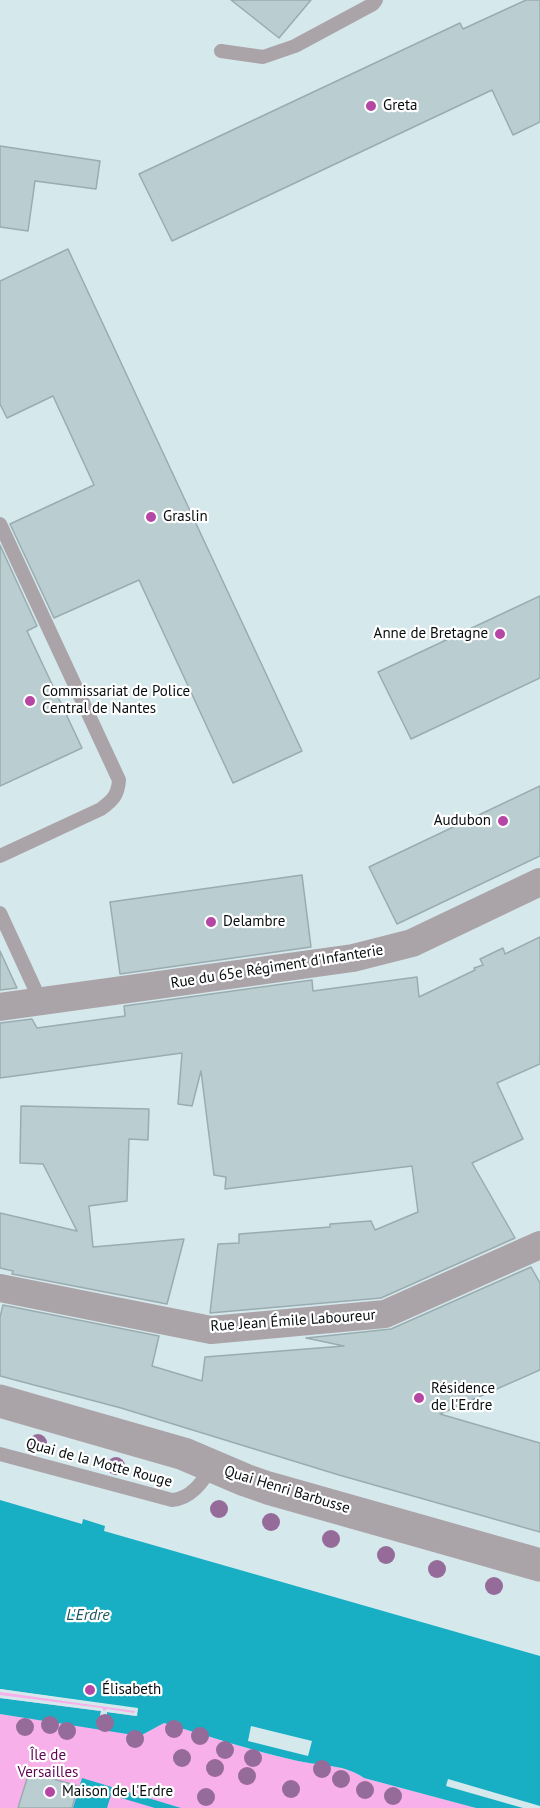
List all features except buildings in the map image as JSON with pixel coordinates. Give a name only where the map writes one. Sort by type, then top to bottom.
[{"type":"street","name":"Rue du 65e Régiment d'Infanterie","points":[[0,1007],[353,958],[412,943],[540,882]]},
{"type":"street","name":"Rue Jean Émile Laboureur","points":[[0,1288],[211,1330],[385,1314],[540,1245]]},
{"type":"street","name":"Quai Henri Barbusse","points":[[0,1401],[184,1454],[268,1488],[540,1565]]},
{"type":"lane","points":[[221,51],[263,57],[295,46],[374,4],[376,0]]},
{"type":"lane","points":[[0,524],[119,780],[118,791],[113,800],[102,809],[0,856]]},
{"type":"lane","points":[[0,913],[41,1002]]},
{"type":"lane","name":"Quai de la Motte Rouge","points":[[0,1454],[172,1500],[180,1500],[199,1486],[212,1467]]},
{"type":"green space","name":"Île de Versailles","points":[[0,1689],[138,1708],[140,1736],[164,1723],[281,1757],[349,1770],[364,1778],[476,1808],[0,1808],[0,1714],[98,1728],[0,1698]]},
{"type":"water","name":"L'Erdre","points":[[0,1500],[82,1524],[83,1519],[105,1526],[104,1531],[540,1656],[540,1808],[476,1808],[364,1778],[349,1770],[281,1757],[164,1723],[140,1736],[0,1714],[0,1698],[101,1711],[98,1728],[104,1729],[107,1712],[136,1716],[138,1709],[0,1689]]},
{"type":"water","points":[[82,1778],[181,1808],[155,1808],[111,1795],[107,1808],[73,1808]]},
{"type":"pier","name":"Île de Versailles","points":[[0,1689],[138,1708],[137,1716],[107,1712],[105,1729],[98,1728],[101,1711],[0,1698],[0,1695],[102,1708],[104,1711],[107,1709],[134,1713],[135,1711],[0,1692]]},
{"type":"pier","points":[[251,1726],[312,1741],[308,1756],[248,1741]]},
{"type":"pier","points":[[448,1779],[540,1806],[540,1808],[523,1808],[446,1786]]},
{"type":"place","name":"Greta","points":[[371,106]]},
{"type":"place","name":"Graslin","points":[[151,517]]},
{"type":"place","name":"Anne de Bretagne","points":[[500,634]]},
{"type":"place","name":"Commissariat de Police Central de Nantes","points":[[30,701]]},
{"type":"place","name":"Audubon","points":[[503,821]]},
{"type":"place","name":"Delambre","points":[[211,922]]},
{"type":"place","name":"Résidence de l'Erdre","points":[[419,1398]]},
{"type":"place","name":"Élisabeth","points":[[90,1690]]},
{"type":"place","name":"Maison de l'Erdre","points":[[50,1792]]}]
